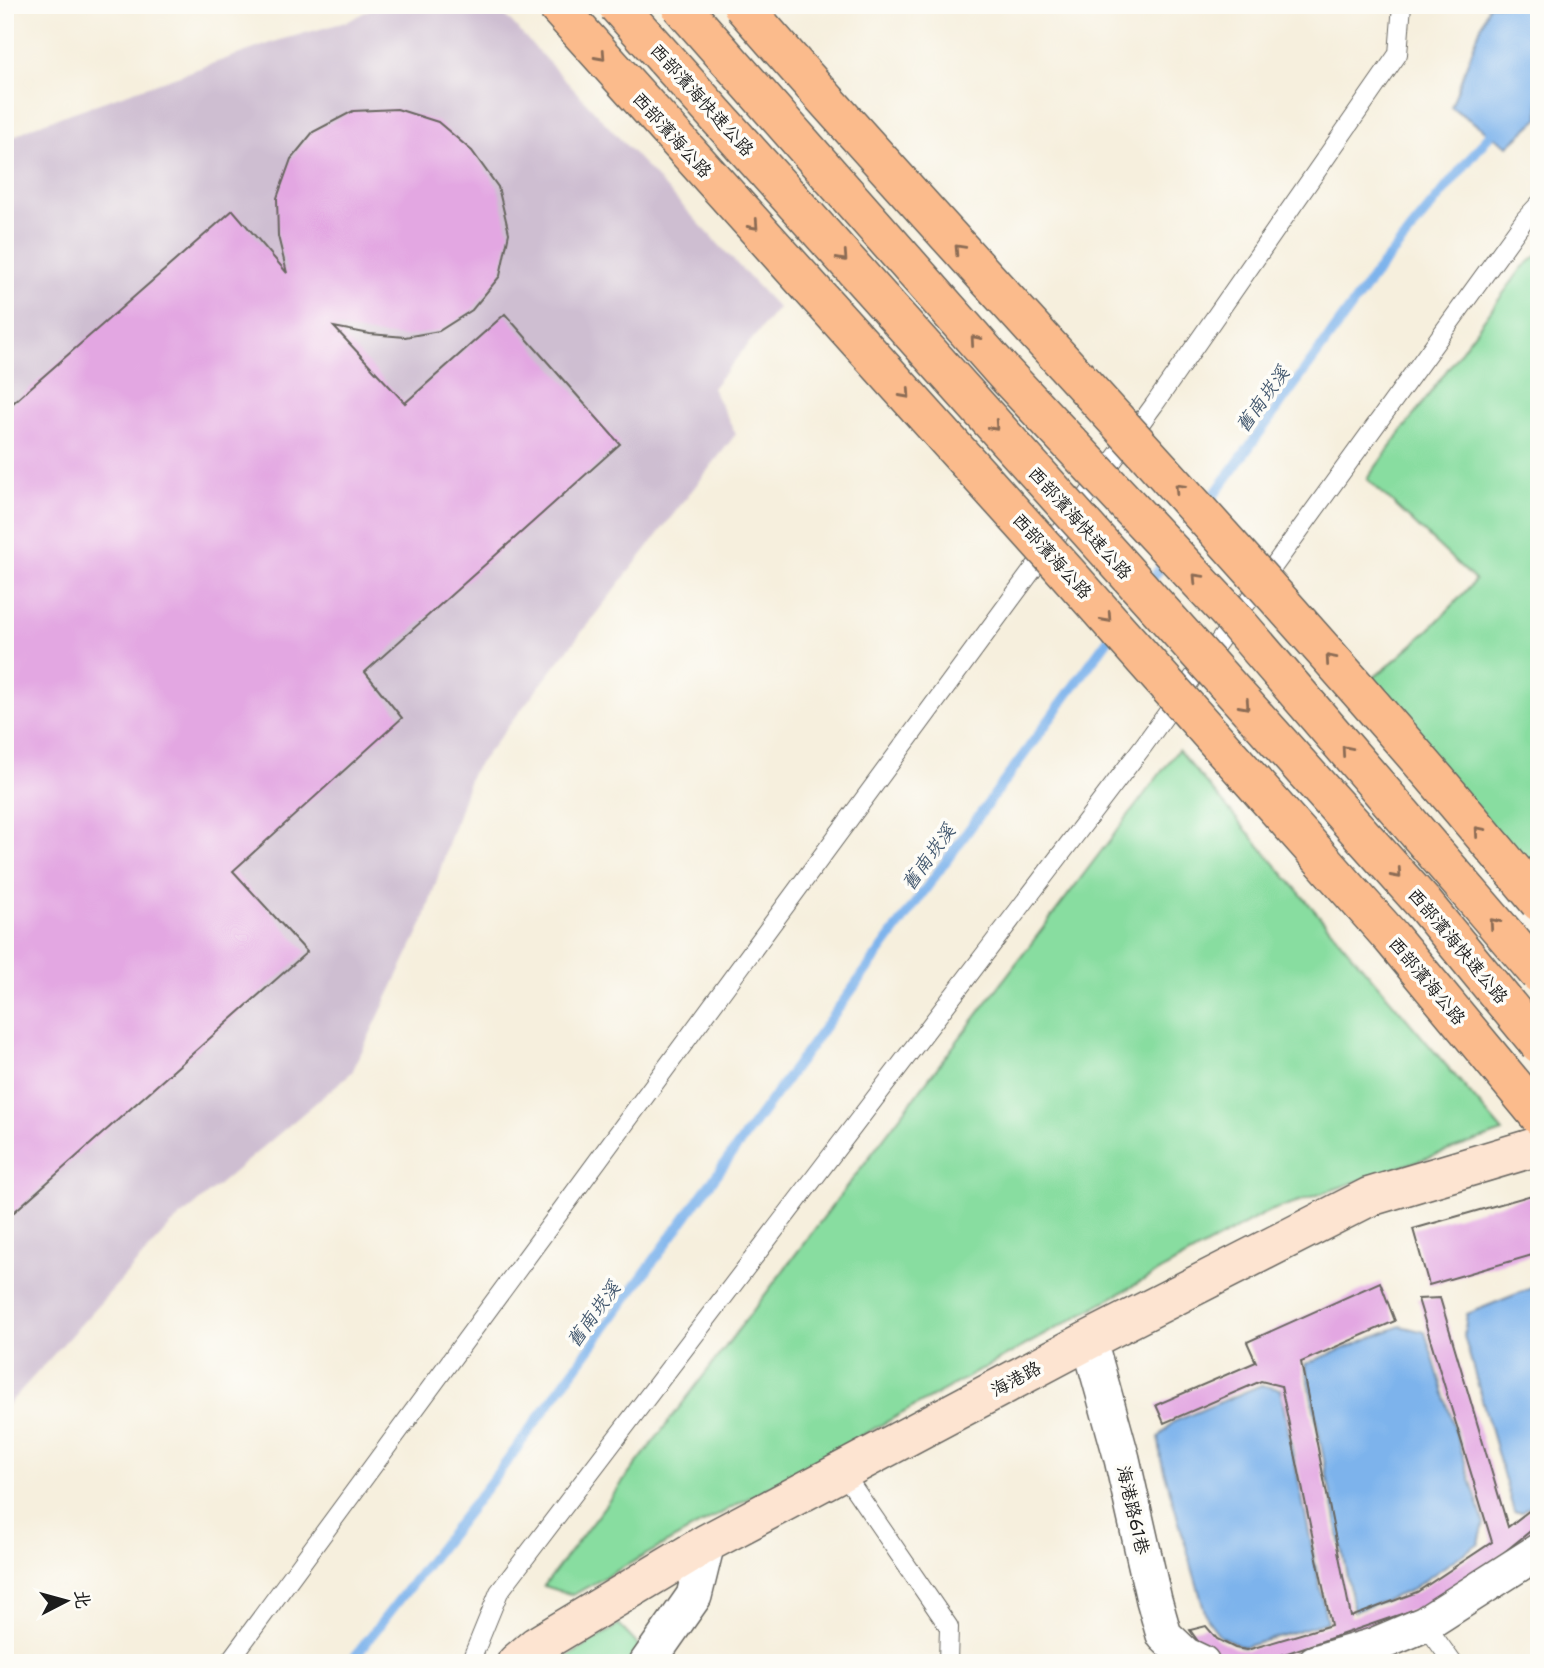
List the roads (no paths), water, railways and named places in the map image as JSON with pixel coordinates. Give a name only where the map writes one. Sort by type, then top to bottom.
[{"type":"main road","name":"西部濱海公路","points":[[555,5],[1382,927],[1539,1116]]},
{"type":"main road","name":"西部濱海快速公路","points":[[617,5],[1424,904],[1539,1044]]},
{"type":"main road","points":[[680,5],[1004,373],[1228,612],[1539,974]]},
{"type":"main road","points":[[742,5],[867,148],[1238,553],[1539,902]]},
{"type":"street","name":"海港路","points":[[516,1663],[536,1646],[707,1544],[1089,1340],[1370,1197],[1539,1146]]},
{"type":"street","name":"海港路61巷","points":[[1089,1340],[1122,1459],[1153,1600],[1164,1635],[1185,1655],[1202,1663]]},
{"type":"street","points":[[648,1663],[695,1596],[707,1544]]},
{"type":"street","points":[[1315,1663],[1373,1646],[1425,1624],[1539,1551]]},
{"type":"lane","points":[[228,1663],[1154,405],[1398,54],[1402,5]]},
{"type":"lane","points":[[470,1663],[499,1592],[1144,746],[1539,204]]},
{"type":"lane","points":[[842,1472],[949,1627],[948,1663]]},
{"type":"lane","points":[[1425,1624],[1453,1663]]},
{"type":"water","points":[[1489,5],[1539,5],[1539,118],[1508,146],[1451,107]]},
{"type":"water","points":[[1539,1285],[1539,1499],[1523,1512],[1514,1512],[1464,1336],[1467,1314]]},
{"type":"water","points":[[1400,1326],[1425,1332],[1484,1524],[1479,1543],[1409,1591],[1354,1612],[1305,1364]]},
{"type":"water","points":[[1261,1385],[1280,1389],[1327,1622],[1244,1647],[1220,1636],[1207,1619],[1161,1460],[1159,1437],[1173,1422]]},
{"type":"waterway","name":"舊南崁溪","points":[[1206,506],[1376,273],[1497,126]]},
{"type":"waterway","name":"舊南崁溪","points":[[1148,585],[1168,557]]},
{"type":"waterway","name":"舊南崁溪","points":[[350,1663],[508,1460],[1112,634]]}]
